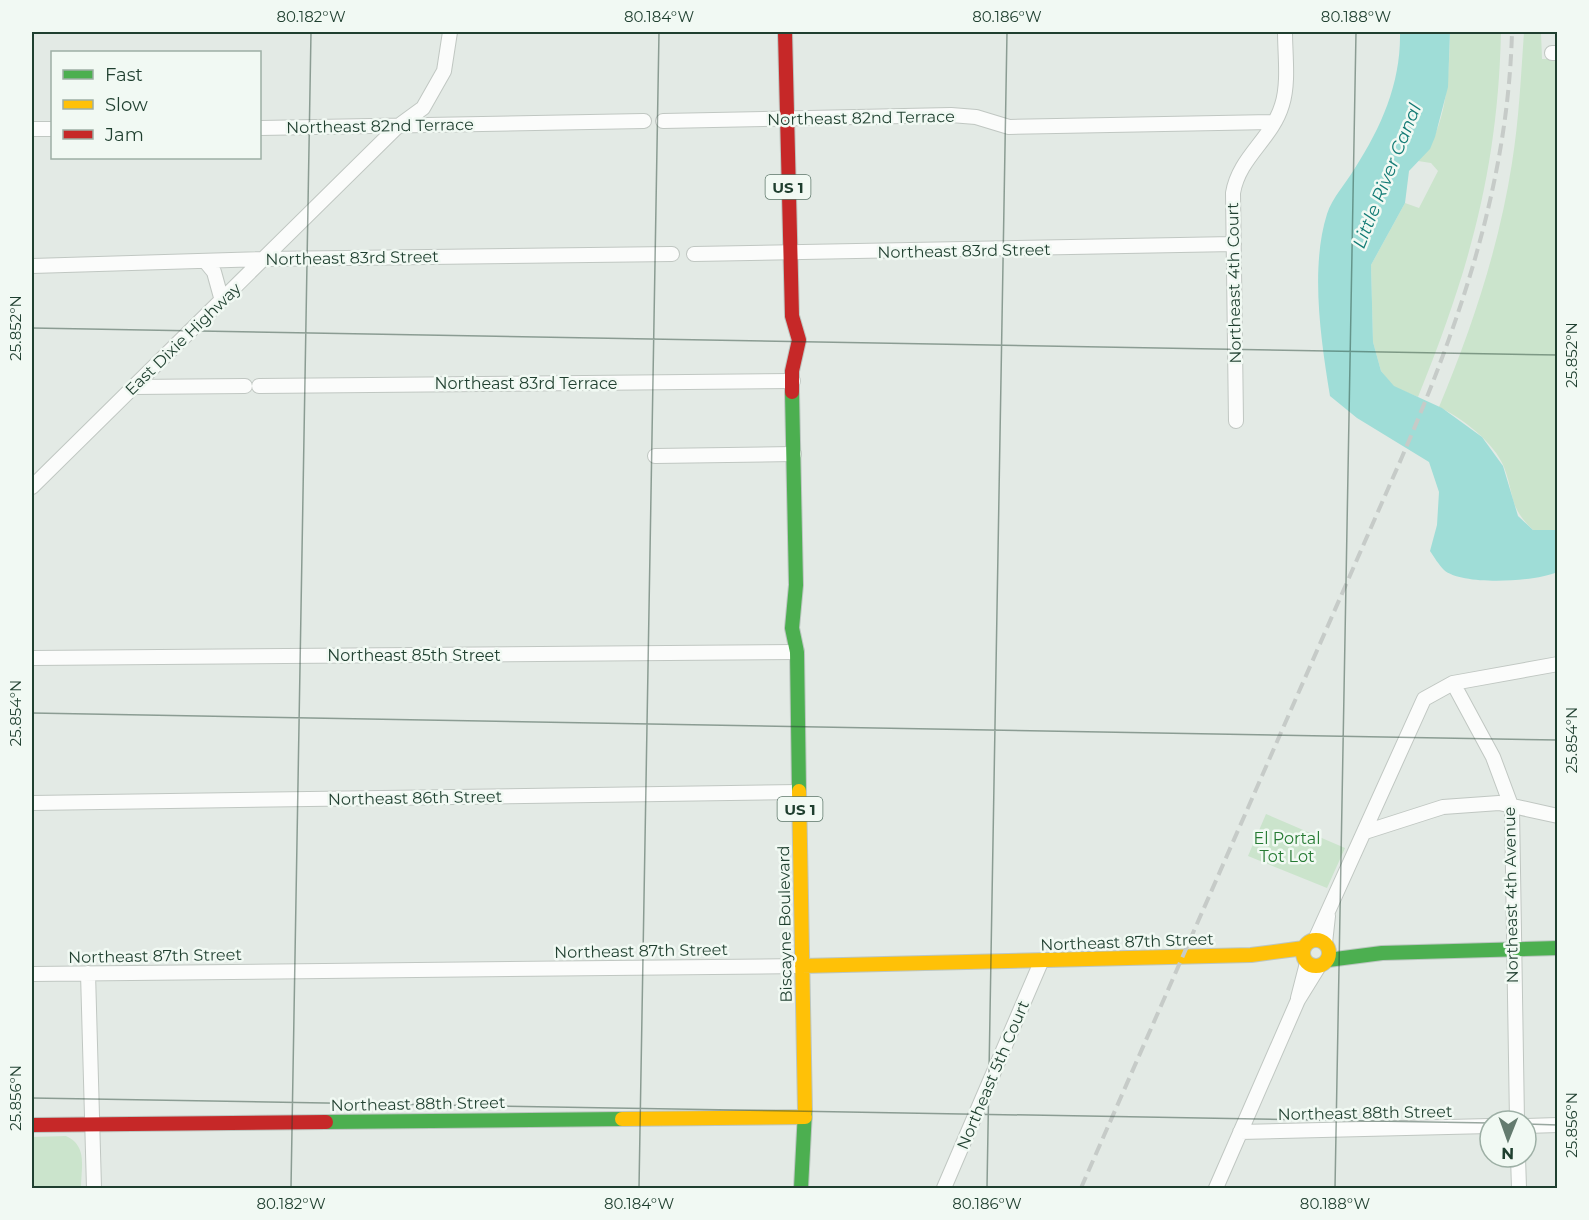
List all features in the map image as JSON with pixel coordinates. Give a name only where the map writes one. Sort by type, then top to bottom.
[{"type":"street","name":"East Dixie Highway","points":[[32,487],[397,127],[423,108],[444,70],[450,32]]},
{"type":"street","name":"Biscayne Boulevard","points":[[785,32],[792,316],[786,326],[785,340],[786,356],[792,376],[796,596],[806,628],[804,643],[797,652],[805,1117],[801,1188]]},
{"type":"street","name":"Northeast 4th Court","points":[[1236,421],[1233,200],[1237,175],[1274,122],[1282,105],[1285,93],[1285,32]]},
{"type":"street","name":"Northeast 82nd Terrace","points":[[663,122],[951,115],[976,117],[1009,127],[1274,122]]},
{"type":"street","name":"Northeast 82nd Terrace","points":[[261,128],[644,121]]},
{"type":"street","points":[[32,129],[51,129]]},
{"type":"street","name":"Northeast 83rd Street","points":[[694,254],[1234,244]]},
{"type":"street","name":"Northeast 83rd Street","points":[[32,266],[264,259],[672,254]]},
{"type":"street","points":[[205,261],[214,272],[222,301]]},
{"type":"street","name":"Northeast 83rd Terrace","points":[[133,387],[792,376]]},
{"type":"street","points":[[655,456],[794,454]]},
{"type":"street","name":"Northeast 85th Street","points":[[32,658],[797,652]]},
{"type":"street","points":[[1216,1188],[1298,1000],[1316,954],[1328,914],[1424,699],[1453,683],[1557,664]]},
{"type":"street","name":"Northeast 4th Avenue","points":[[1453,683],[1494,757],[1512,808],[1517,1109]]},
{"type":"street","name":"Northeast 86th Street","points":[[32,802],[799,792]]},
{"type":"street","points":[[1365,832],[1443,807],[1499,803],[1512,808],[1557,816]]},
{"type":"street","name":"Northeast 87th Street","points":[[32,974],[1041,962],[1557,948]]},
{"type":"street","name":"Northeast 5th Court","points":[[944,1188],[1041,962]]},
{"type":"street","points":[[88,973],[94,1188]]},
{"type":"street","name":"Northeast 88th Street","points":[[32,1125],[805,1117]]},
{"type":"street","points":[[1538,1126],[1557,1125]]},
{"type":"street","name":"Northeast 88th Street","points":[[1240,1132],[1478,1126]]},
{"type":"street","name":"Biscayne Boulevard","points":[[786,1188],[801,1160]]},
{"type":"street","points":[[801,1160],[806,1188]]},
{"type":"street","points":[[1518,1169],[1519,1188]]},
{"type":"green space","points":[[1450,32],[1501,32],[1499,82],[1487,174],[1466,262],[1418,397],[1394,387],[1381,371],[1373,342],[1371,265],[1405,203],[1419,208],[1438,171],[1431,163],[1418,161],[1436,134],[1441,117],[1449,65]]},
{"type":"green space","points":[[1524,32],[1541,32],[1542,59],[1558,59],[1557,530],[1533,530],[1525,522],[1513,500],[1504,467],[1493,449],[1467,424],[1439,407],[1473,317],[1500,225],[1514,147]]},
{"type":"green space","name":"El Portal Tot Lot","points":[[1266,814],[1345,848],[1327,888],[1248,856]]},
{"type":"green space","points":[[66,1136],[78,1145],[80,1151],[82,1158],[81,1188],[32,1188],[32,1137]]},
{"type":"water","name":"Little River Canal","points":[[1400,32],[1450,32],[1448,87],[1430,149],[1409,171],[1405,203],[1371,265],[1373,342],[1381,371],[1394,386],[1442,408],[1482,437],[1503,466],[1518,516],[1533,530],[1557,530],[1557,572],[1547,575],[1499,581],[1466,578],[1444,570],[1430,551],[1437,525],[1439,492],[1429,462],[1357,418],[1330,396],[1319,305],[1319,257],[1322,235],[1329,208],[1374,136],[1388,103],[1397,68]]},
{"type":"railway","points":[[1081,1188],[1402,457],[1444,354],[1478,249],[1491,196],[1509,88],[1512,32]]},
{"type":"traffic: fast","points":[[792,392],[796,585],[792,628],[797,652],[799,791]]},
{"type":"traffic: fast","points":[[1328,960],[1382,953],[1558,948]]},
{"type":"traffic: fast","points":[[801,1188],[805,1111]]},
{"type":"traffic: fast","points":[[326,1122],[622,1119]]},
{"type":"traffic: slow","points":[[799,791],[805,1111]]},
{"type":"traffic: slow","points":[[1316,940],[1325,944],[1329,953],[1325,962],[1316,966],[1307,962],[1303,953],[1307,944],[1316,940]]},
{"type":"traffic: slow","points":[[802,966],[1251,955],[1304,948]]},
{"type":"traffic: slow","points":[[622,1119],[805,1117]]},
{"type":"traffic: jam","points":[[785,32],[792,316],[799,340],[792,371],[792,392]]},
{"type":"traffic: jam","points":[[32,1125],[326,1122]]}]
